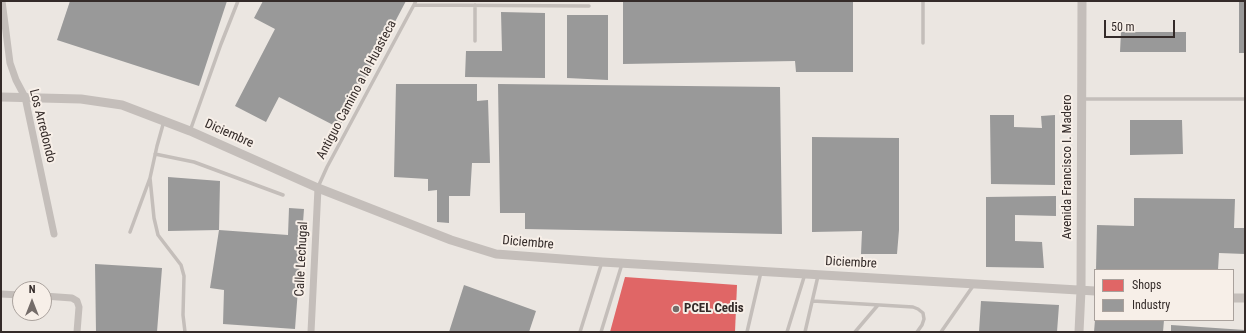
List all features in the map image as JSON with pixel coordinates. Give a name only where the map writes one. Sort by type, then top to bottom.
[{"type":"street","name":"Los Arredondo","points":[[2,1],[3,28],[10,63],[25,98],[54,234]]},
{"type":"street","name":"Avenida Francisco I. Madero","points":[[1079,332],[1081,290],[1082,1]]},
{"type":"street","name":"Diciembre","points":[[1,97],[81,99],[122,105],[190,130],[318,188],[451,240],[496,254],[602,262],[1094,291]]},
{"type":"street","name":"Calle Lechugal","points":[[311,332],[318,188]]},
{"type":"street","points":[[1,294],[12,295]]},
{"type":"street","points":[[52,297],[72,298],[77,301],[77,332]]},
{"type":"street","points":[[1234,298],[1245,298]]},
{"type":"lane","points":[[190,130],[220,44],[238,1]]},
{"type":"lane","points":[[923,1],[923,43]]},
{"type":"lane","points":[[415,3],[475,6],[589,6]]},
{"type":"lane","name":"Antiguo Camino a la Huasteca","points":[[318,188],[327,167],[415,3]]},
{"type":"lane","points":[[475,6],[475,40]]},
{"type":"lane","points":[[1082,99],[1245,99]]},
{"type":"lane","points":[[130,232],[150,178],[165,120]]},
{"type":"lane","points":[[155,154],[194,162],[283,195]]},
{"type":"lane","points":[[150,178],[154,218],[158,236],[181,265],[184,276],[183,315],[185,332]]},
{"type":"lane","points":[[580,332],[602,262]]},
{"type":"lane","points":[[601,332],[622,263]]},
{"type":"lane","points":[[747,332],[761,271]]},
{"type":"lane","points":[[787,332],[805,274]]},
{"type":"lane","points":[[805,332],[818,274]]},
{"type":"lane","points":[[941,332],[975,283]]},
{"type":"lane","points":[[813,301],[878,306],[902,306],[918,309],[923,313],[924,319],[917,332]]},
{"type":"lane","points":[[855,332],[878,306]]},
{"type":"building: Shops","name":"PCEL Cedis","points":[[625,277],[737,285],[735,332],[610,332]]},
{"type":"building: Industry","points":[[70,1],[227,1],[199,86],[57,40]]},
{"type":"building: Industry","points":[[263,1],[406,1],[339,128],[279,97],[266,122],[235,106],[275,29],[254,18]]},
{"type":"building: Industry","points":[[623,1],[853,1],[853,72],[796,72],[795,61],[623,64]]},
{"type":"building: Industry","points":[[1239,1],[1245,1],[1245,53],[1239,53]]},
{"type":"building: Industry","points":[[501,12],[545,13],[545,78],[465,77],[466,51],[502,51]]},
{"type":"building: Industry","points":[[567,15],[608,15],[608,80],[567,78]]},
{"type":"building: Industry","points":[[1121,32],[1186,32],[1186,52],[1120,52]]},
{"type":"building: Industry","points":[[396,84],[477,84],[477,101],[488,100],[490,163],[472,163],[470,196],[449,196],[449,223],[437,222],[437,190],[428,191],[428,179],[394,177]]},
{"type":"building: Industry","points":[[498,84],[780,87],[782,234],[525,229],[525,213],[500,213]]},
{"type":"building: Industry","points":[[990,115],[1014,115],[1014,127],[1042,128],[1041,116],[1055,115],[1055,185],[991,184]]},
{"type":"building: Industry","points":[[1130,120],[1182,120],[1183,154],[1130,155]]},
{"type":"building: Industry","points":[[812,137],[899,138],[899,230],[897,254],[861,254],[862,231],[812,232]]},
{"type":"building: Industry","points":[[168,177],[220,181],[219,230],[168,231]]},
{"type":"building: Industry","points":[[1056,196],[1056,216],[1015,215],[1015,241],[1042,242],[1044,268],[986,267],[986,197]]},
{"type":"building: Industry","points":[[1134,198],[1235,199],[1234,228],[1245,228],[1245,254],[1219,253],[1218,269],[1096,269],[1097,225],[1134,226]]},
{"type":"building: Industry","points":[[289,208],[304,209],[295,329],[223,324],[224,290],[210,288],[219,230],[288,235]]},
{"type":"building: Industry","points":[[95,264],[162,268],[157,332],[96,332]]},
{"type":"building: Industry","points":[[464,285],[536,311],[529,332],[449,332]]},
{"type":"building: Industry","points":[[981,301],[1059,305],[1057,332],[979,332]]},
{"type":"building: Industry","points":[[1095,321],[1164,321],[1163,332],[1094,332]]},
{"type":"building: Industry","points":[[1171,325],[1245,330],[1245,332],[1171,332]]},
{"type":"place","name":"PCEL Cedis","points":[[676,309]]}]
